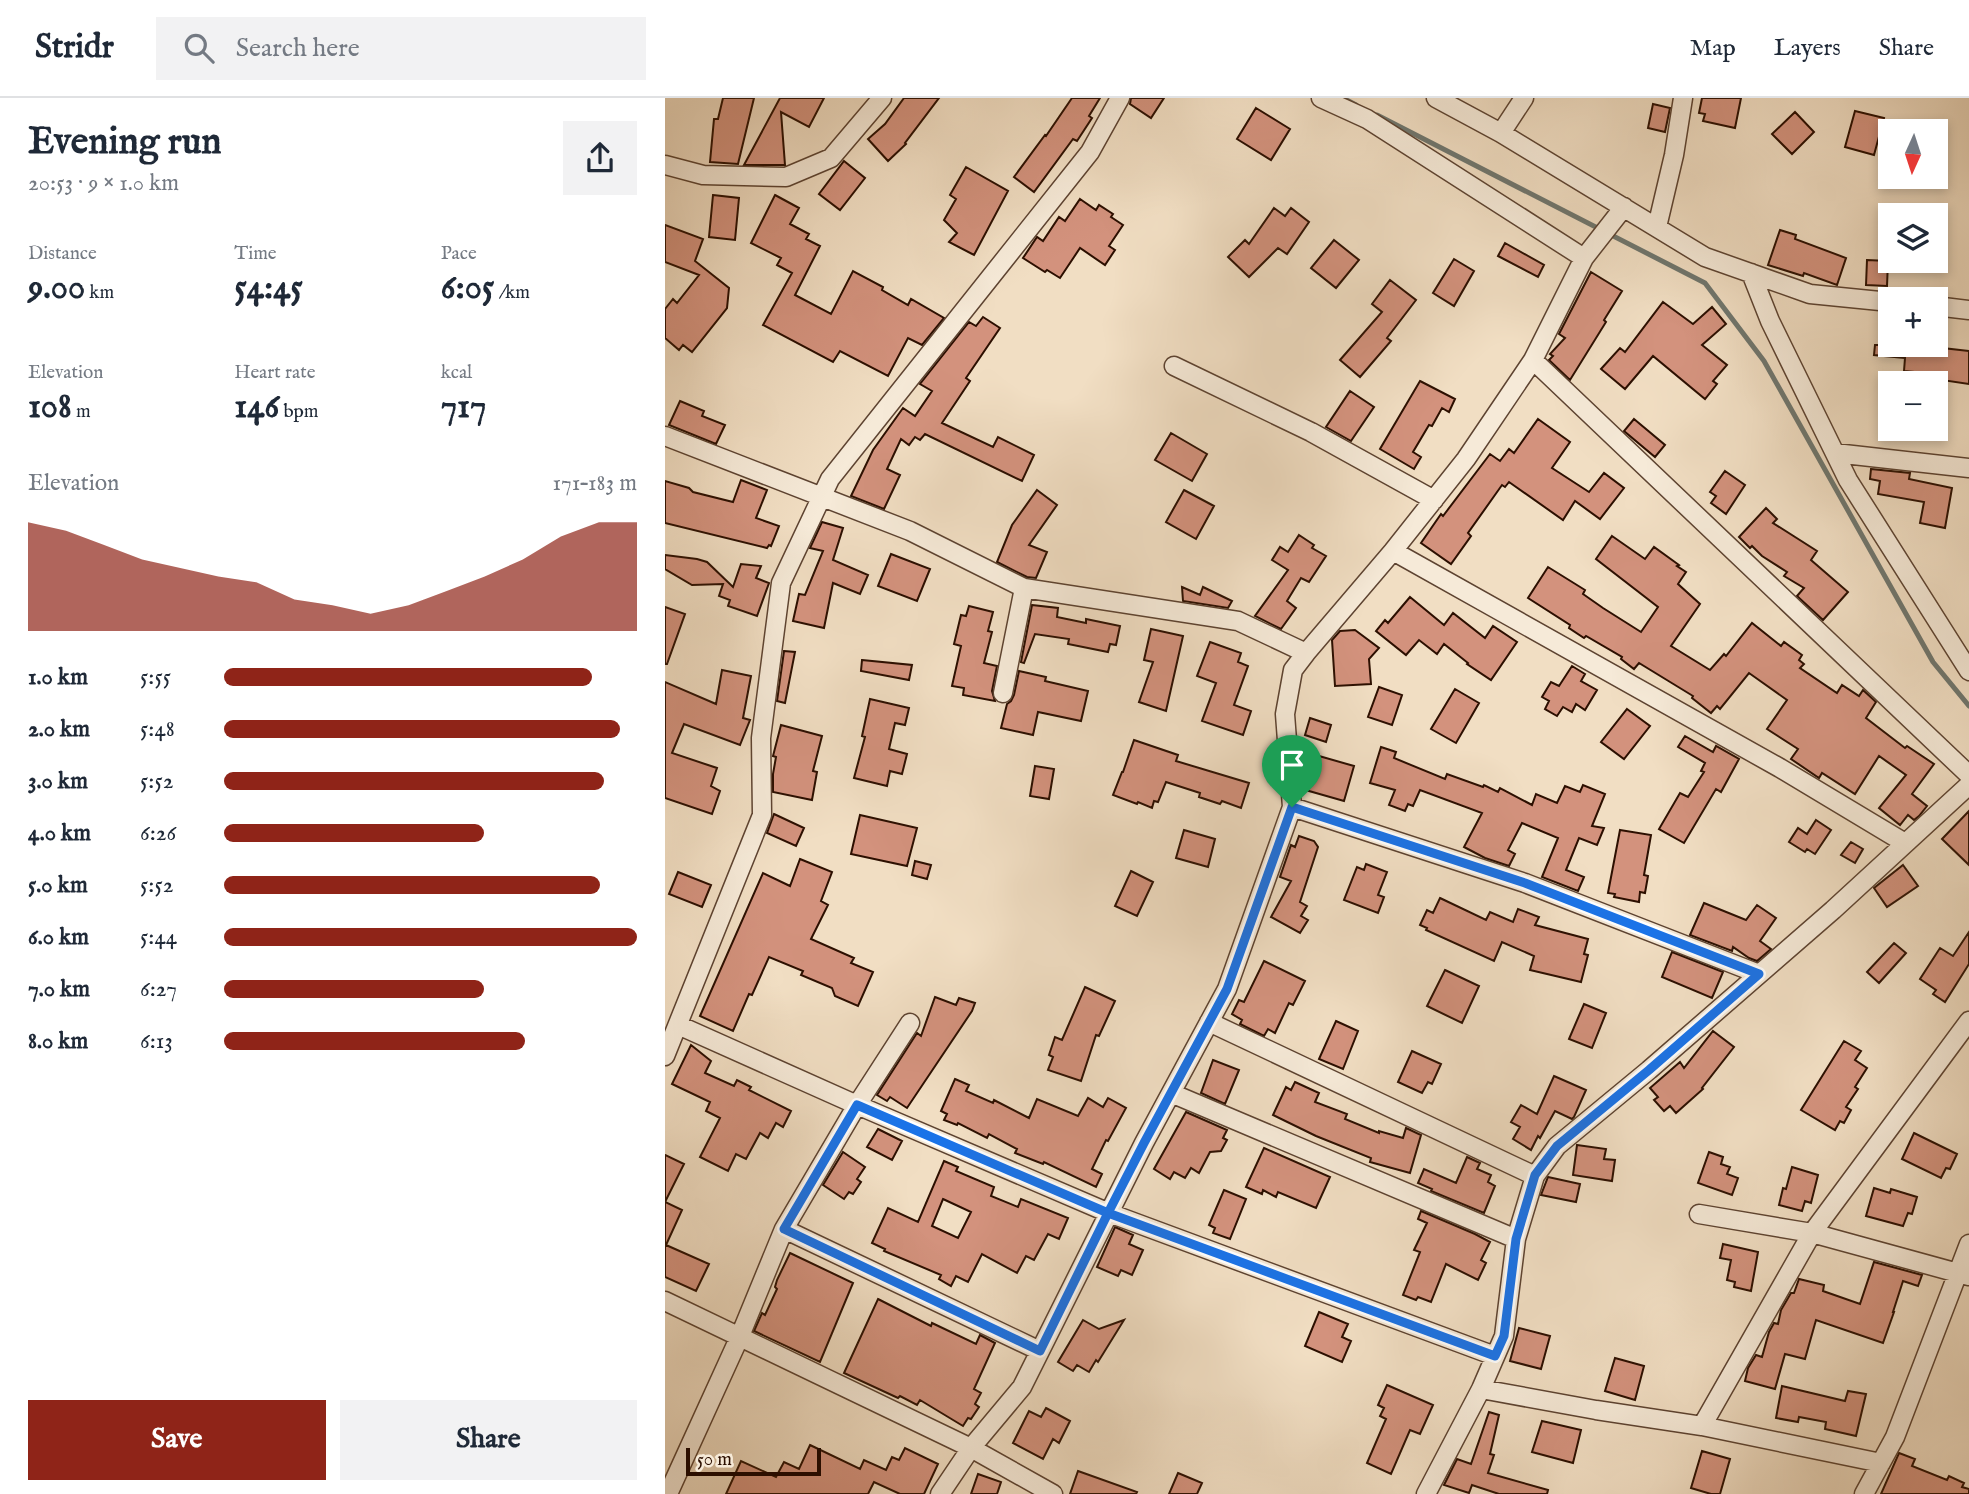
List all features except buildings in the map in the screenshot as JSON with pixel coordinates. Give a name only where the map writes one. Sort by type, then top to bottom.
[{"type":"street","points":[[665,165],[703,175],[786,177],[831,158],[882,98]]},
{"type":"street","points":[[665,1056],[762,815],[761,738],[781,583],[830,479],[1090,152],[1120,98]]},
{"type":"street","points":[[1321,98],[1367,119],[1588,253]]},
{"type":"street","points":[[1436,98],[1705,257],[1810,294],[1878,301]]},
{"type":"street","points":[[1501,134],[1524,98]]},
{"type":"street","points":[[1657,227],[1674,155],[1683,98]]},
{"type":"street","points":[[940,1494],[971,1448],[1022,1387],[1108,1213],[1227,989],[1292,807],[1285,714],[1293,670],[1466,459],[1533,360],[1588,253],[1622,210]]},
{"type":"street","points":[[1751,273],[1770,321],[1848,480],[1969,671]]},
{"type":"street","points":[[1948,308],[1969,310]]},
{"type":"street","points":[[1533,360],[1969,775]]},
{"type":"street","points":[[1174,366],[1311,432],[1434,500]]},
{"type":"street","points":[[665,436],[910,531],[1024,588],[1238,621],[1306,653]]},
{"type":"street","points":[[1835,453],[1969,468]]},
{"type":"street","points":[[1393,551],[1780,768],[1905,844]]},
{"type":"street","points":[[1003,693],[1024,588]]},
{"type":"street","points":[[1426,1494],[1481,1389],[1504,1336],[1516,1239],[1535,1175],[1557,1146],[1833,910],[1969,785]]},
{"type":"street","points":[[1292,807],[1525,883],[1759,974]]},
{"type":"street","points":[[1702,1426],[1812,1233],[1969,1021]]},
{"type":"street","points":[[1209,1022],[1535,1175]]},
{"type":"street","points":[[668,1494],[740,1336],[784,1229],[857,1105],[910,1023]]},
{"type":"street","points":[[678,1025],[1108,1213],[1495,1356]]},
{"type":"street","points":[[1171,1093],[1516,1239]]},
{"type":"street","points":[[1699,1214],[1812,1233],[1963,1275]]},
{"type":"street","points":[[784,1229],[1040,1351]]},
{"type":"street","points":[[1864,1494],[1895,1437],[1963,1275],[1969,1244]]},
{"type":"street","points":[[665,1301],[971,1448],[1053,1494]]},
{"type":"street","points":[[1481,1389],[1702,1426],[1881,1463]]},
{"type":"waterway","points":[[1343,98],[1356,105]]},
{"type":"waterway","points":[[1377,115],[1705,283],[1764,361],[1933,662],[1969,706]]},
{"type":"route","points":[[1292,807],[1227,989],[1108,1213],[857,1105],[784,1229],[1040,1351],[1108,1213],[1495,1356],[1504,1336],[1516,1239],[1535,1175],[1557,1146],[1759,974],[1525,883],[1292,807]]}]
